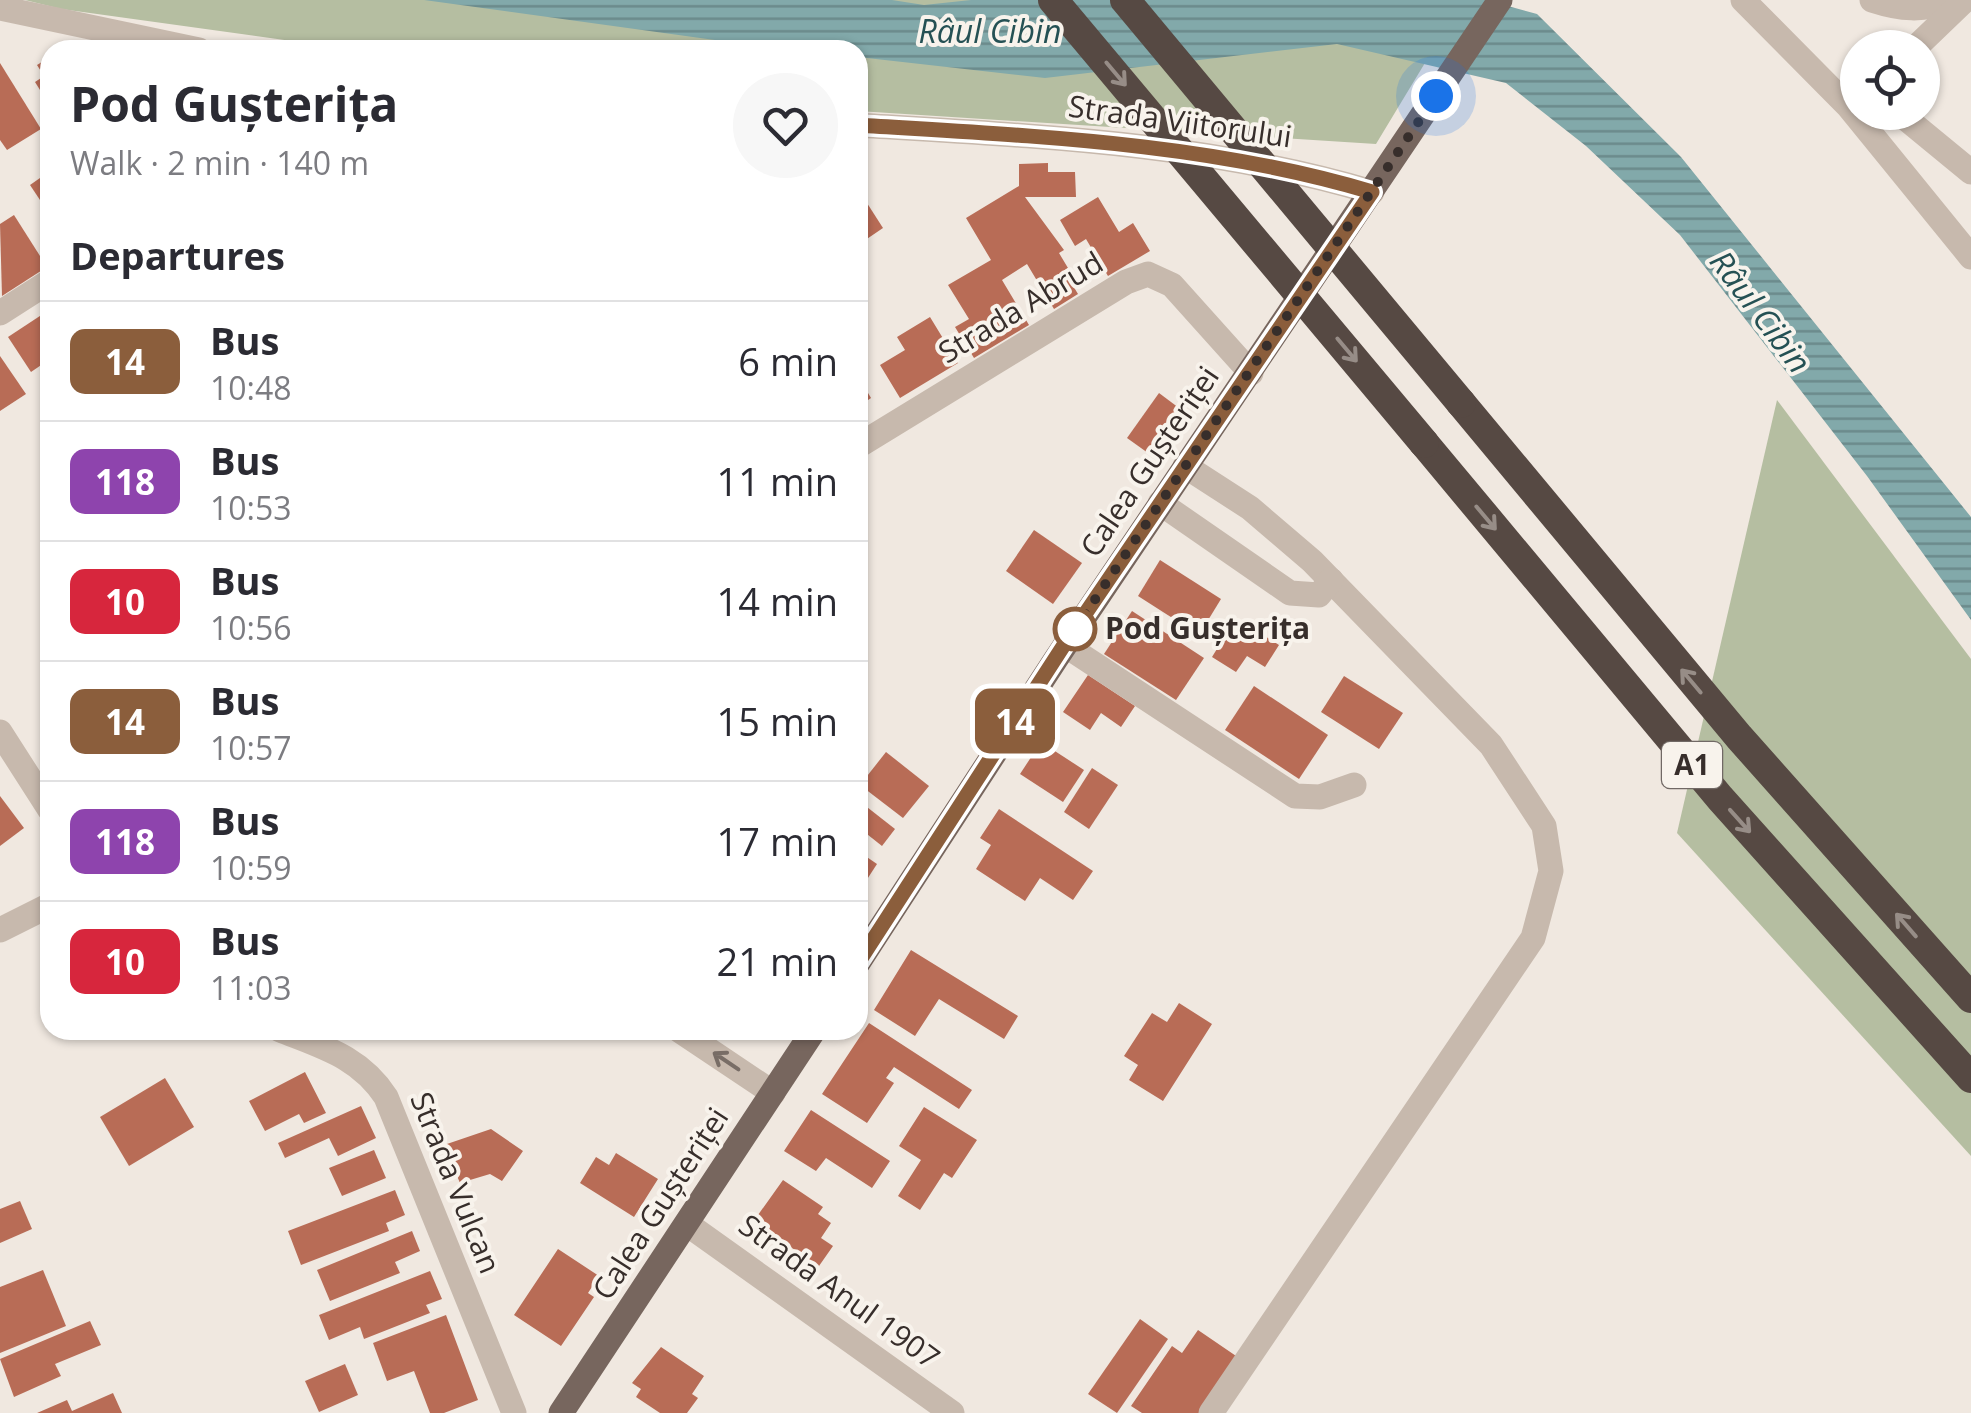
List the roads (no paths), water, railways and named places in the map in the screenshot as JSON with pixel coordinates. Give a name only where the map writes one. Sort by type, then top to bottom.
[{"type":"highway","name":"A1","points":[[1052,0],[1720,798],[1971,1078]]},
{"type":"highway","name":"A1","points":[[1125,0],[1739,737],[1971,998]]},
{"type":"main road","name":"Calea Gușteriței","points":[[868,949],[1064,645],[1500,0]]},
{"type":"main road","name":"Calea Gușteriței","points":[[562,1413],[808,1040]]},
{"type":"street","points":[[1872,0],[1903,10],[1950,0]]},
{"type":"street","points":[[1934,30],[1965,0]]},
{"type":"street","points":[[1752,2],[1840,91]]},
{"type":"street","points":[[0,8],[152,40]]},
{"type":"street","name":"Strada Viitorului","points":[[868,126],[1104,141],[1292,168],[1372,192]]},
{"type":"street","points":[[1873,130],[1971,257]]},
{"type":"street","points":[[1920,130],[1971,172]]},
{"type":"street","name":"Strada Abrud","points":[[868,440],[1126,282],[1148,274],[1172,285],[1250,373]]},
{"type":"street","points":[[0,313],[40,287]]},
{"type":"street","points":[[1186,466],[1250,508],[1331,580],[1492,745],[1544,826],[1551,870],[1532,938],[1210,1413]]},
{"type":"street","points":[[1160,503],[1290,593],[1319,595],[1331,580]]},
{"type":"street","points":[[1064,645],[1295,796],[1320,797],[1354,785]]},
{"type":"street","points":[[0,732],[40,794]]},
{"type":"street","points":[[0,930],[40,910]]},
{"type":"street","name":"Strada Vulcan","points":[[305,1040],[348,1057],[372,1076],[386,1098],[514,1413]]},
{"type":"street","points":[[694,1040],[774,1093]]},
{"type":"street","name":"Strada Anul 1907","points":[[687,1224],[952,1413]]},
{"type":"water","name":"Râul Cibin","points":[[424,0],[892,0],[924,5],[971,0],[1486,0],[1537,14],[1681,157],[1971,517],[1971,620],[1867,476],[1680,235],[1586,146],[1506,83],[1337,44],[1045,78],[868,58],[868,40],[715,40]]},
{"type":"place","name":"Pod Gușterița","points":[[1075,629]]}]
